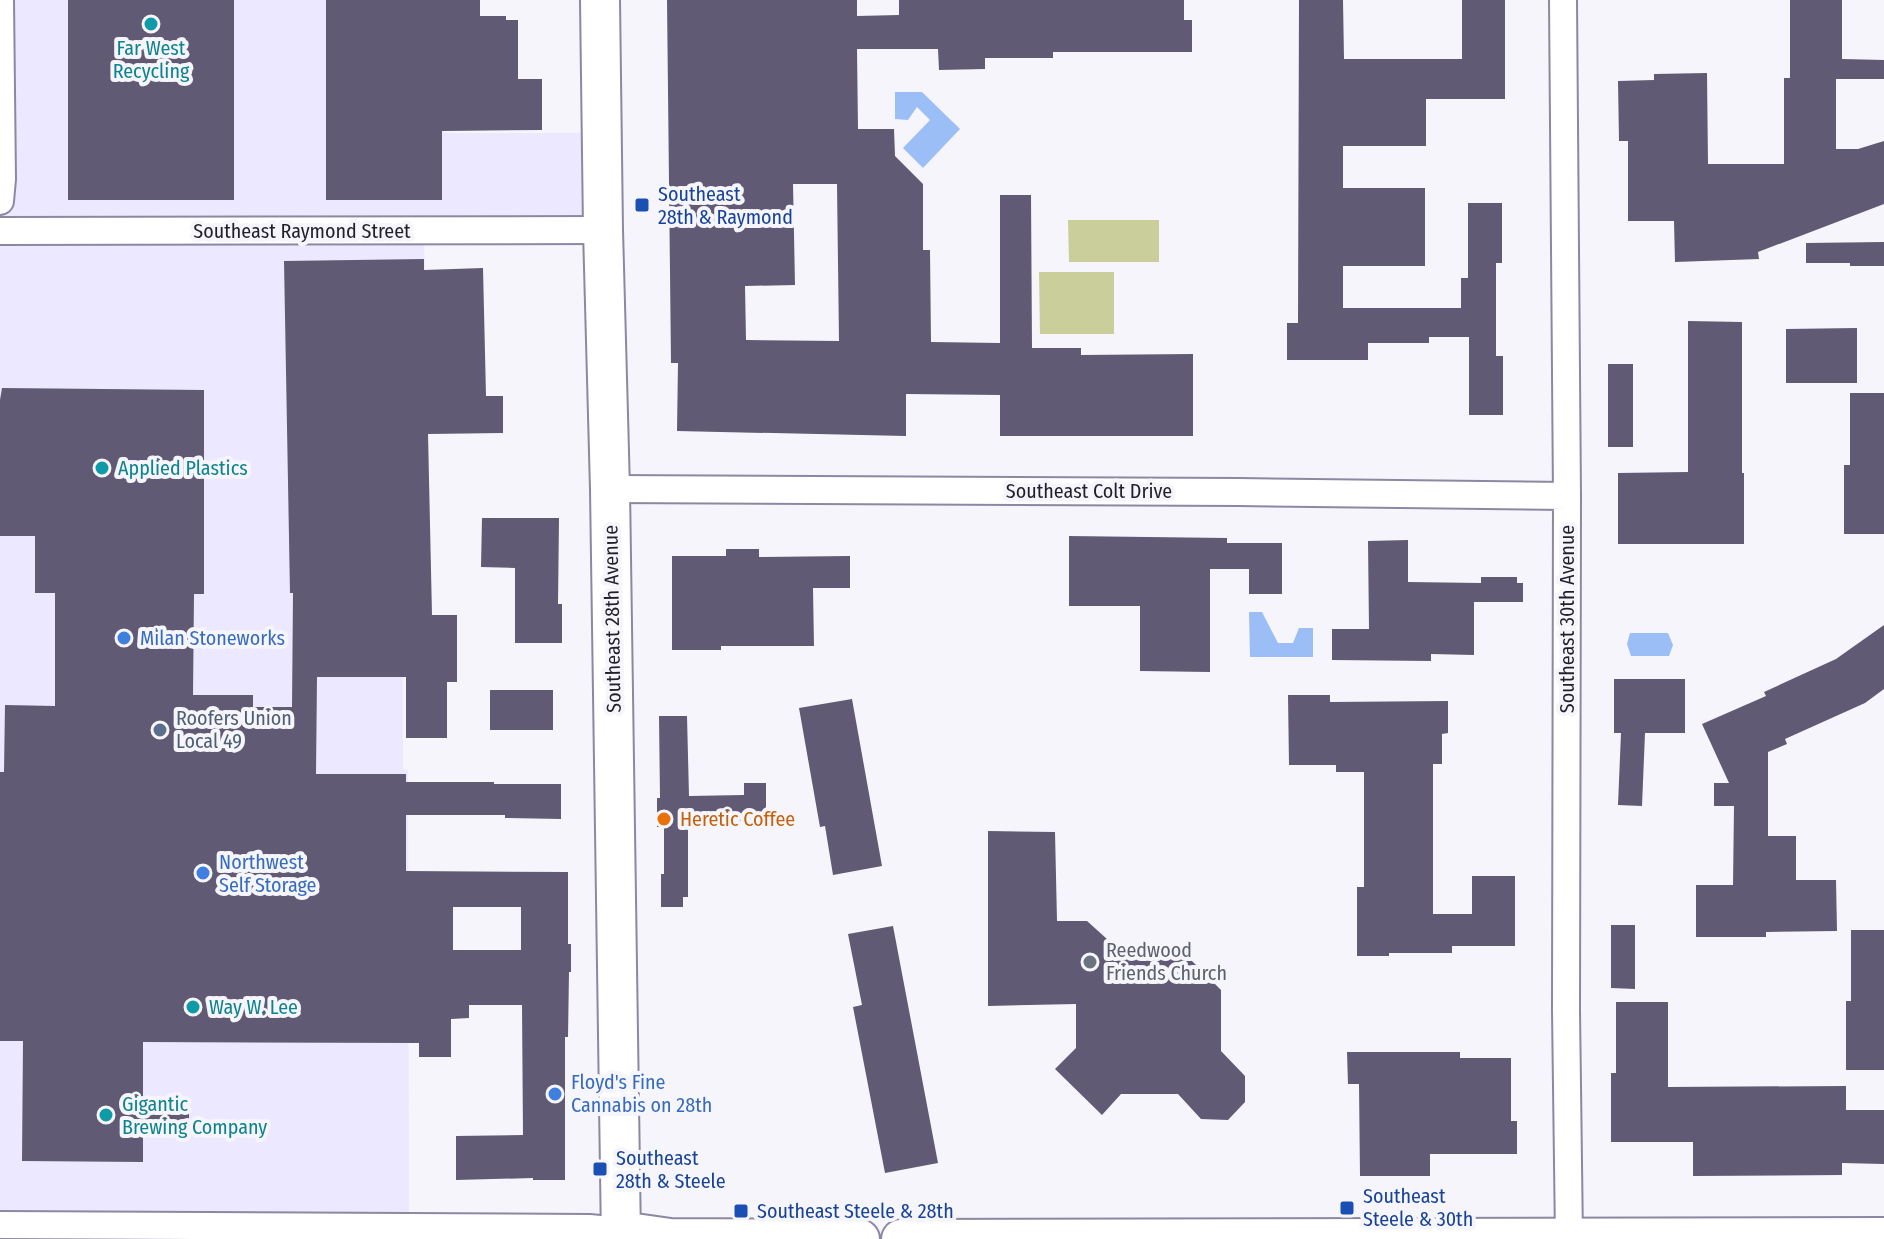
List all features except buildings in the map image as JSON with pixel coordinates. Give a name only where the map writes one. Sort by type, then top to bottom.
[{"type":"street","points":[[0,0],[0,201]]},
{"type":"street","name":"Southeast 28th Avenue","points":[[600,0],[621,1235]]},
{"type":"street","name":"Southeast 30th Avenue","points":[[1563,0],[1569,1238]]},
{"type":"street","name":"Southeast Raymond Street","points":[[0,231],[603,230]]},
{"type":"street","name":"Southeast Colt Drive","points":[[610,489],[1223,491],[1567,496]]},
{"type":"street","points":[[0,1225],[589,1228],[621,1235],[670,1238],[860,1239]]},
{"type":"street","points":[[901,1239],[1884,1237]]},
{"type":"shaded area","points":[[0,0],[444,0],[444,133],[581,133],[582,233],[424,233],[431,591],[403,592],[403,769],[408,770],[409,1224],[596,1239],[0,1239]]},
{"type":"green space","points":[[1068,220],[1159,220],[1159,262],[1069,262]]},
{"type":"green space","points":[[1039,272],[1114,272],[1114,334],[1040,334]]},
{"type":"water","points":[[895,92],[922,92],[960,129],[923,168],[903,148],[930,120],[917,107],[908,120],[895,119]]},
{"type":"water","points":[[1249,612],[1262,612],[1278,643],[1293,643],[1299,628],[1313,628],[1313,657],[1250,657]]},
{"type":"water","points":[[1630,633],[1668,633],[1673,645],[1669,656],[1631,656],[1627,644]]},
{"type":"place","name":"Far West Recycling","points":[[151,24]]},
{"type":"place","name":"Southeast 28th & Raymond","points":[[642,205]]},
{"type":"place","name":"Applied Plastics","points":[[102,468]]},
{"type":"place","name":"Milan Stoneworks","points":[[124,638]]},
{"type":"place","name":"Roofers Union Local 49","points":[[160,730]]},
{"type":"place","name":"Heretic Coffee","points":[[664,819]]},
{"type":"place","name":"Northwest Self Storage","points":[[203,873]]},
{"type":"place","name":"Reedwood Friends Church","points":[[1090,962]]},
{"type":"place","name":"Way W. Lee","points":[[193,1007]]},
{"type":"place","name":"Floyd's Fine Cannabis on 28th","points":[[555,1094]]},
{"type":"place","name":"Gigantic Brewing Company","points":[[106,1115]]},
{"type":"place","name":"Southeast 28th & Steele","points":[[600,1169]]},
{"type":"place","name":"Southeast Steele & 30th","points":[[1347,1208]]},
{"type":"place","name":"Southeast Steele & 28th","points":[[741,1211]]}]
